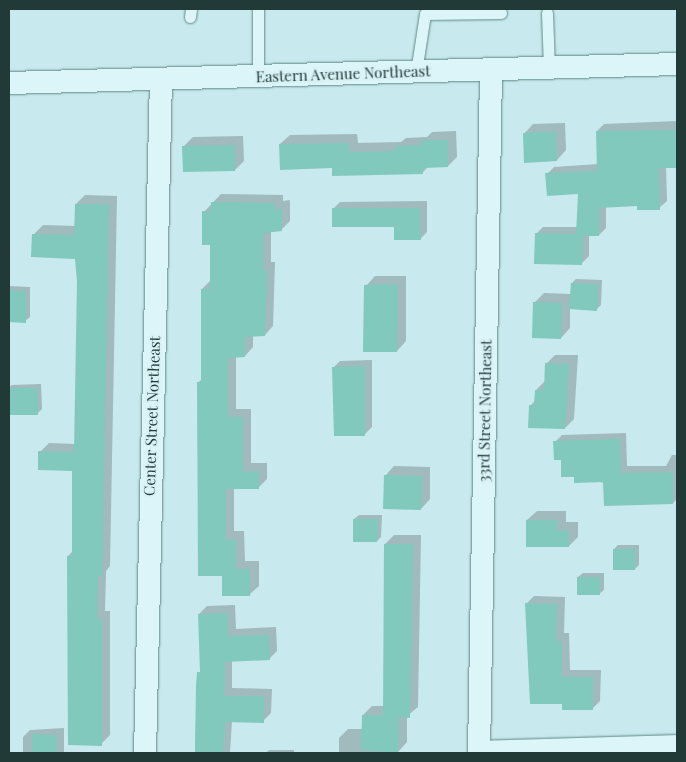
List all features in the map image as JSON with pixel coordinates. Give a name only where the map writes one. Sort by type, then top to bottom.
[{"type":"street","name":"Eastern Avenue Northeast","points":[[9,83],[677,64]]},
{"type":"street","name":"33rd Street Northeast","points":[[479,752],[491,70]]},
{"type":"street","name":"Center Street Northeast","points":[[145,753],[161,78]]},
{"type":"street","points":[[479,752],[677,746]]},
{"type":"lane","points":[[258,9],[258,76]]},
{"type":"lane","points":[[416,72],[426,14],[501,13]]},
{"type":"lane","points":[[547,13],[549,68]]},
{"type":"building","points":[[677,130],[677,168],[659,168],[660,210],[637,210],[637,206],[599,208],[599,236],[583,236],[582,265],[534,264],[535,233],[576,234],[578,194],[547,196],[545,173],[597,171],[596,131]]},
{"type":"building","points":[[556,131],[557,161],[524,163],[523,133]]},
{"type":"building","points":[[421,140],[448,140],[448,167],[423,168],[423,174],[332,176],[332,168],[280,170],[279,144],[349,143],[349,152],[395,151],[395,146],[421,145]]},
{"type":"building","points":[[235,145],[235,171],[183,172],[182,146]]},
{"type":"building","points":[[211,202],[275,203],[275,209],[282,209],[282,231],[263,233],[263,270],[267,270],[265,336],[245,337],[245,357],[228,358],[228,417],[243,417],[243,472],[259,471],[259,489],[226,489],[226,540],[236,540],[236,569],[250,569],[250,596],[222,596],[222,576],[198,576],[197,382],[201,382],[201,289],[210,289],[210,245],[202,245],[202,211],[211,212]]},
{"type":"building","points":[[75,204],[109,204],[102,576],[98,576],[97,619],[102,619],[102,746],[68,745],[67,556],[72,556],[72,471],[38,470],[38,451],[74,452],[77,281],[75,259],[31,257],[32,234],[74,235]]},
{"type":"building","points":[[332,208],[420,208],[421,240],[394,240],[394,227],[332,227]]},
{"type":"building","points":[[571,283],[598,284],[597,311],[569,309]]},
{"type":"building","points":[[398,284],[397,352],[363,352],[364,285]]},
{"type":"building","points":[[9,290],[26,291],[26,323],[9,322]]},
{"type":"building","points":[[533,302],[562,303],[561,339],[532,338]]},
{"type":"building","points":[[545,363],[569,364],[565,429],[528,428],[529,405],[534,405],[535,390],[544,390]]},
{"type":"building","points":[[365,366],[365,436],[334,436],[332,367]]},
{"type":"building","points":[[9,388],[37,388],[38,415],[9,415]]},
{"type":"building","points":[[620,439],[621,473],[673,472],[673,504],[604,506],[603,482],[574,483],[574,477],[561,477],[561,460],[554,460],[553,441]]},
{"type":"building","points":[[384,475],[422,476],[421,510],[383,509]]},
{"type":"building","points":[[353,519],[378,519],[377,542],[353,542]]},
{"type":"building","points":[[526,520],[557,520],[557,530],[569,531],[569,547],[526,547]]},
{"type":"building","points":[[384,544],[413,544],[410,718],[399,717],[398,753],[361,750],[362,715],[383,715]]},
{"type":"building","points":[[613,549],[635,549],[635,570],[613,570]]},
{"type":"building","points":[[577,577],[600,577],[600,595],[577,595]]},
{"type":"building","points":[[525,603],[557,604],[556,641],[562,641],[562,677],[593,677],[593,710],[562,710],[562,704],[530,704]]},
{"type":"building","points":[[228,613],[228,636],[269,635],[270,660],[225,662],[224,696],[264,696],[264,723],[225,722],[223,753],[195,753],[196,686],[197,672],[200,672],[198,614]]},
{"type":"building","points":[[32,734],[57,735],[57,753],[32,753]]}]
